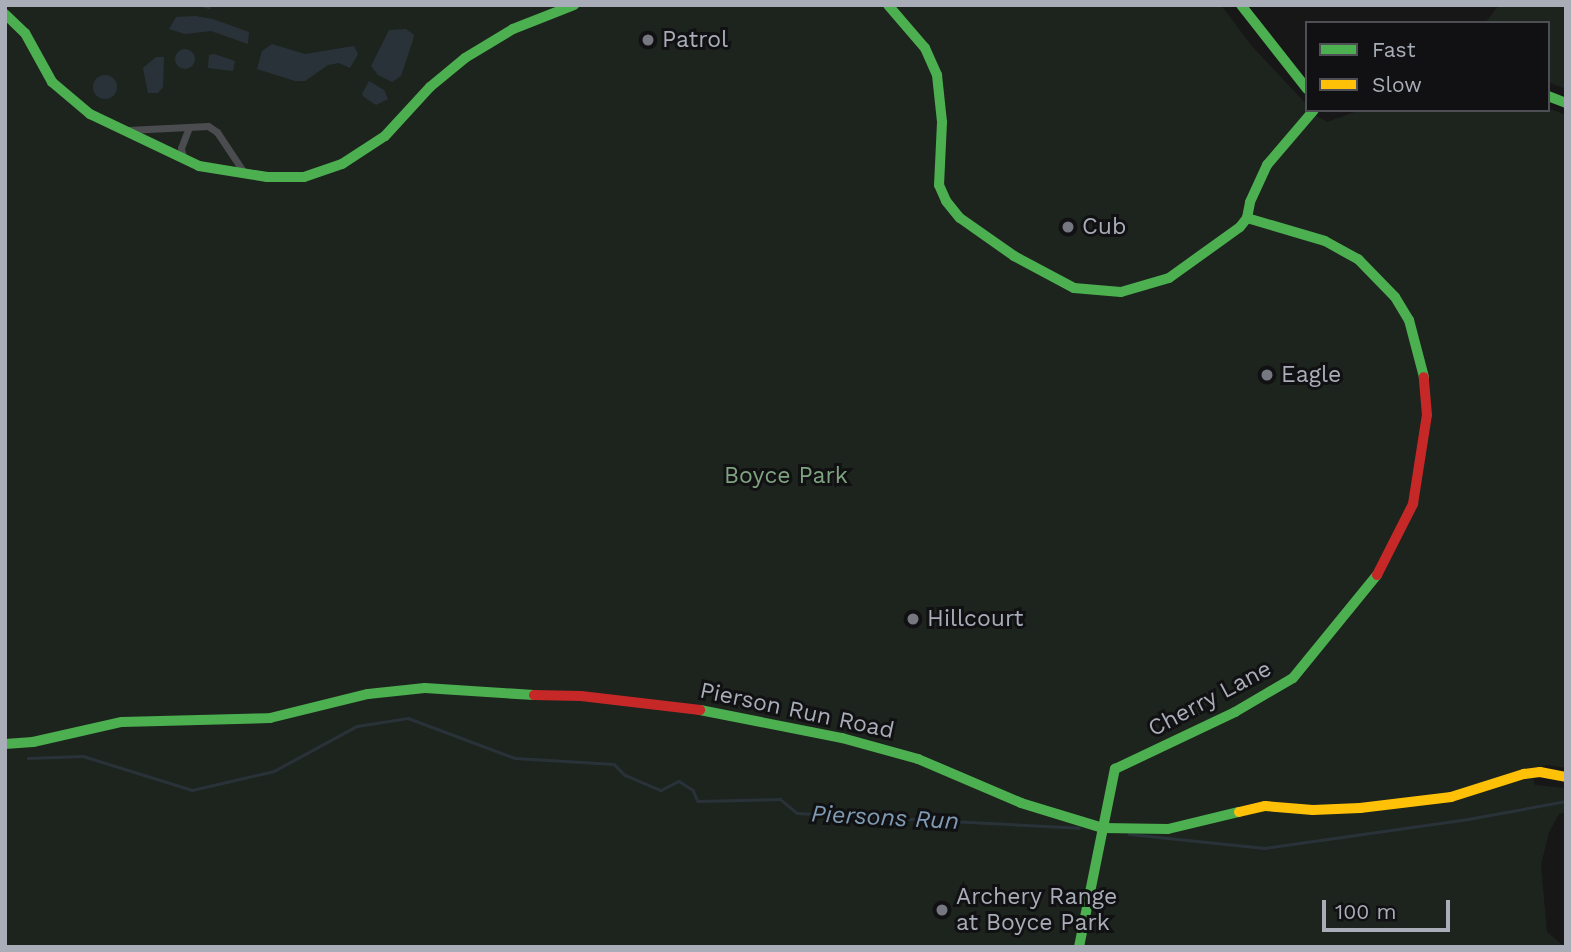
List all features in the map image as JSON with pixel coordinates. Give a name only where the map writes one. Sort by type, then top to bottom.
[{"type":"street","points":[[5,14],[25,33],[52,82],[90,114],[199,166],[246,174],[304,177],[342,164],[385,136],[430,87],[465,58],[513,29],[574,5]]},
{"type":"street","points":[[888,5],[925,48],[937,75],[942,122],[937,163],[939,185],[946,201],[978,232],[1034,268],[1074,288],[1121,292],[1169,278],[1247,218],[1250,202],[1267,165],[1312,112]]},
{"type":"street","points":[[1241,5],[1305,86]]},
{"type":"street","points":[[124,130],[208,126],[217,132],[246,174]]},
{"type":"street","points":[[183,157],[181,148],[189,127]]},
{"type":"street","name":"Cherry Lane","points":[[1103,828],[1115,769],[1211,724],[1293,678],[1374,581],[1413,504],[1427,415],[1423,366],[1409,320],[1395,297],[1358,259],[1325,241],[1247,218]]},
{"type":"street","name":"Pierson Run Road","points":[[5,744],[33,742],[122,722],[270,718],[368,694],[425,688],[489,694],[581,696],[724,713],[842,738],[918,759],[1021,803],[1103,828],[1168,829],[1265,806],[1313,810],[1360,808],[1451,797],[1524,774],[1540,772],[1566,777]]},
{"type":"street","points":[[1079,947],[1103,828]]},
{"type":"green space","name":"Boyce Park","points":[[5,5],[1221,5],[1251,45],[1305,103],[1305,112],[1310,112],[1327,122],[1354,112],[1550,112],[1550,109],[1566,115],[1566,768],[1548,765],[1530,769],[1535,785],[1566,788],[1566,812],[1559,814],[1549,832],[1541,865],[1547,932],[1565,947],[5,947]]},
{"type":"green space","points":[[1499,5],[1566,5],[1566,89],[1550,83],[1550,21],[1487,21]]},
{"type":"shaded area","points":[[176,17],[213,19],[249,32],[248,44],[211,31],[185,34],[169,29]]},
{"type":"shaded area","points":[[406,29],[414,35],[413,40],[401,76],[392,82],[378,75],[371,66],[389,30]]},
{"type":"shaded area","points":[[272,44],[305,54],[354,46],[358,54],[350,68],[339,63],[328,65],[305,81],[295,81],[257,69],[262,51]]},
{"type":"shaded area","points":[[185,49],[192,52],[195,59],[192,66],[185,69],[178,66],[175,59],[178,52]]},
{"type":"shaded area","points":[[209,55],[235,61],[233,71],[208,68]]},
{"type":"shaded area","points":[[156,57],[164,57],[163,87],[158,93],[148,93],[143,68]]},
{"type":"shaded area","points":[[105,75],[113,79],[117,87],[113,95],[105,99],[97,95],[93,87],[97,79]]},
{"type":"shaded area","points":[[369,81],[384,90],[388,99],[376,105],[364,97],[362,94]]},
{"type":"waterway","points":[[202,5],[209,7]]},
{"type":"waterway","name":"Piersons Run","points":[[28,758],[83,756],[192,790],[274,771],[357,726],[408,718],[515,758],[614,764],[625,775],[661,790],[679,781],[693,790],[698,801],[780,799],[797,813],[1079,828]]},
{"type":"waterway","points":[[1129,834],[1264,848],[1468,819],[1566,801]]},
{"type":"traffic: fast","points":[[5,14],[25,33],[52,82],[90,114],[199,166],[267,177],[304,177],[342,164],[385,136],[430,87],[465,58],[513,29],[574,5]]},
{"type":"traffic: fast","points":[[888,5],[925,48],[937,75],[942,122],[939,185],[946,201],[960,218],[1014,256],[1074,288],[1121,292],[1169,278],[1240,227],[1247,218],[1250,202],[1267,165],[1312,112]]},
{"type":"traffic: fast","points":[[1241,5],[1305,86]]},
{"type":"traffic: fast","points":[[1550,97],[1566,103]]},
{"type":"traffic: fast","points":[[1247,218],[1325,241],[1358,259],[1395,297],[1409,320],[1424,377]]},
{"type":"traffic: fast","points":[[1079,947],[1115,769],[1235,712],[1293,678],[1377,575]]},
{"type":"traffic: fast","points":[[5,744],[33,742],[122,722],[270,718],[368,694],[425,688],[534,695]]},
{"type":"traffic: fast","points":[[700,710],[842,738],[918,759],[1021,803],[1103,828],[1168,829],[1239,812]]},
{"type":"traffic: slow","points":[[1239,812],[1265,806],[1313,810],[1360,808],[1451,797],[1524,774],[1540,772],[1566,777]]},
{"type":"traffic: jam","points":[[1377,575],[1413,504],[1427,415],[1424,377]]},
{"type":"traffic: jam","points":[[534,695],[581,696],[700,710]]},
{"type":"place","name":"Patrol","points":[[648,40]]},
{"type":"place","name":"Cub","points":[[1068,227]]},
{"type":"place","name":"Eagle","points":[[1267,375]]},
{"type":"place","name":"Hillcourt","points":[[913,619]]},
{"type":"place","name":"Archery Range at Boyce Park","points":[[942,910]]}]
